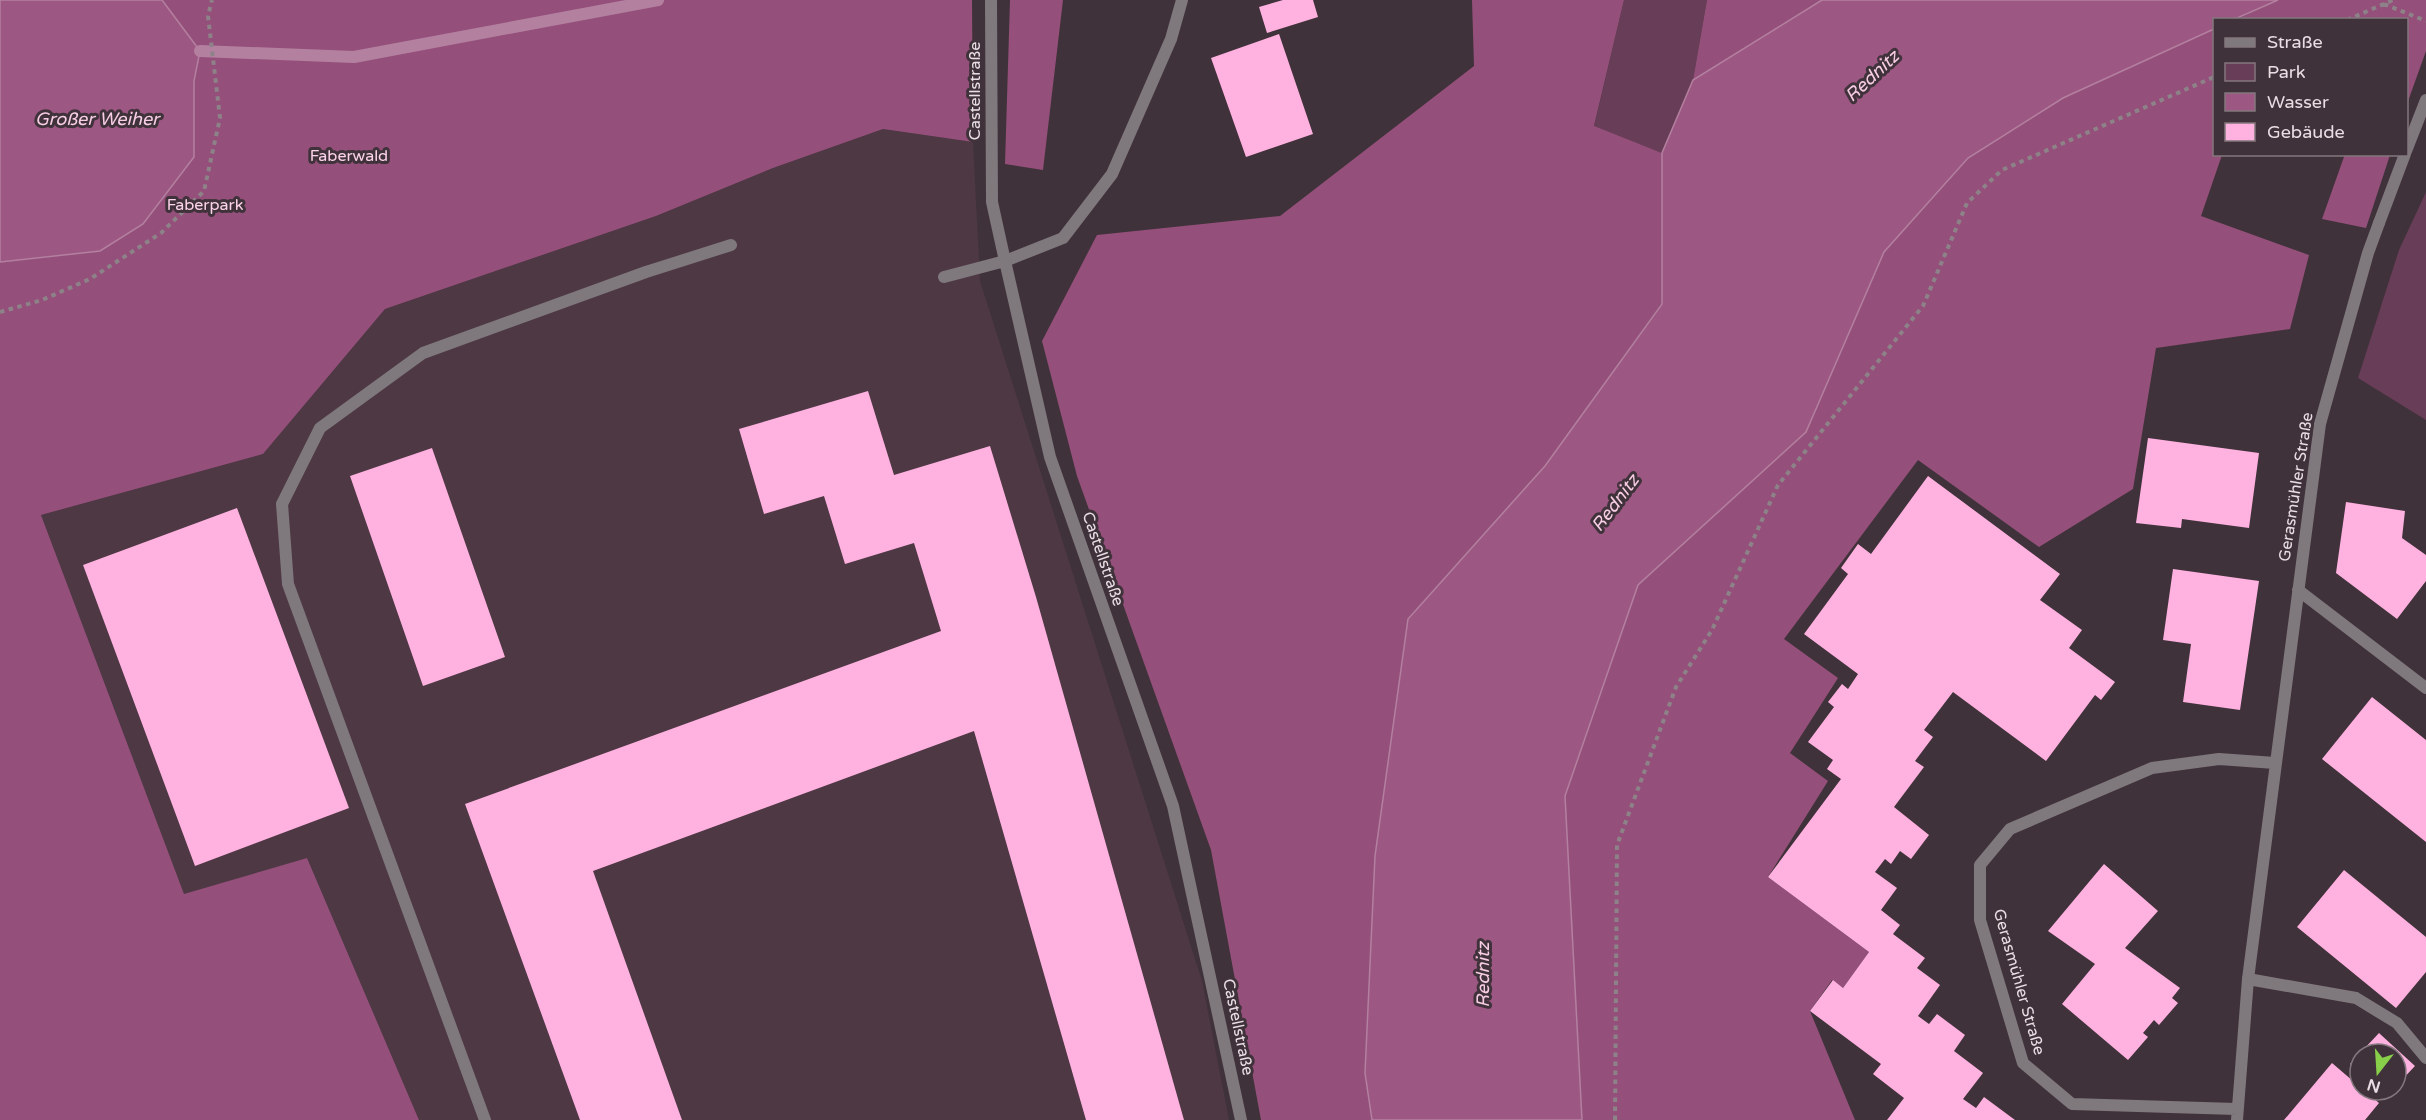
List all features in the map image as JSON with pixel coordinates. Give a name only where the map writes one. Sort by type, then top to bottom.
[{"type":"street","name":"Castellstraße","points":[[992,0],[992,202],[1005,261],[1050,457],[1173,806],[1241,1120]]},
{"type":"street","points":[[944,277],[1005,261],[1064,238],[1112,174],[1172,39],[1182,0]]},
{"type":"street","name":"Gerasmühler Straße","points":[[2408,148],[2426,100]]},
{"type":"street","name":"Gerasmühler Straße","points":[[2276,763],[2219,759],[2152,768],[2010,829],[1980,865],[1980,920],[2023,1062],[2072,1104],[2236,1114],[2248,979],[2320,424],[2368,253],[2405,156]]},
{"type":"street","points":[[485,1120],[288,584],[282,504],[320,428],[423,354],[646,272],[731,245]]},
{"type":"street","points":[[2298,590],[2426,688]]},
{"type":"street","points":[[2248,979],[2356,998],[2397,1023],[2426,1058]]},
{"type":"path","points":[[0,312],[42,300],[90,279],[161,233],[204,191],[220,118],[208,16],[212,0]]},
{"type":"path","points":[[2351,18],[2393,0]]},
{"type":"path","points":[[2384,3],[2426,21]]},
{"type":"path","points":[[1614,1120],[1617,845],[1676,687],[1712,630],[1778,485],[1923,306],[1967,203],[2002,170],[2213,77]]},
{"type":"shaded area","points":[[883,129],[973,142],[980,281],[1202,981],[1229,1120],[419,1120],[307,858],[184,895],[41,515],[263,454],[385,309],[656,216],[773,168]]},
{"type":"green space","name":"Faberwald","points":[[162,0],[972,0],[973,142],[883,129],[773,168],[656,216],[385,309],[263,454],[41,515],[184,894],[307,858],[419,1120],[0,1120],[0,262],[100,251],[194,157],[194,81],[200,51]]},
{"type":"green space","points":[[1010,0],[1063,0],[1043,170],[1005,164]]},
{"type":"green space","points":[[1472,0],[1624,0],[1594,126],[1662,153],[1662,303],[1545,466],[1408,619],[1375,856],[1365,1073],[1372,1120],[1261,1120],[1211,850],[1077,476],[1042,341],[1097,235],[1280,216],[1474,66]]},
{"type":"green space","points":[[1624,0],[1707,0],[1693,80],[1662,153],[1594,127]]},
{"type":"green space","points":[[1707,0],[1822,0],[1693,80]]},
{"type":"green space","points":[[2278,0],[2426,0],[2426,51],[2408,101],[2408,18],[2239,18]]},
{"type":"green space","points":[[2213,29],[2213,156],[2222,156],[2201,216],[2309,255],[2290,329],[2156,348],[2133,489],[2039,547],[1918,460],[1784,639],[1838,678],[1790,753],[1828,781],[1768,877],[1869,952],[1843,988],[1832,980],[1810,1011],[1855,1120],[1582,1120],[1565,796],[1638,585],[1806,432],[1884,252],[1968,158],[2063,98]]},
{"type":"green space","points":[[2344,156],[2390,156],[2366,228],[2322,219]]},
{"type":"green space","points":[[2426,192],[2426,420],[2358,378],[2399,250]]},
{"type":"water","name":"Großer Weiher","points":[[0,0],[162,0],[200,51],[194,81],[194,157],[143,224],[100,251],[0,262]]},
{"type":"water","name":"Rednitz","points":[[1822,0],[2278,0],[2237,18],[2213,18],[2213,29],[2063,98],[1968,158],[1884,252],[1806,432],[1638,585],[1565,796],[1582,1120],[1372,1120],[1365,1073],[1375,856],[1408,619],[1545,466],[1662,304],[1662,153],[1693,80]]},
{"type":"building","points":[[1283,0],[1313,0],[1318,17],[1267,33],[1259,7]]},
{"type":"building","points":[[1279,34],[1313,134],[1246,157],[1211,58]]},
{"type":"building","points":[[868,391],[894,475],[990,446],[1036,597],[1184,1120],[1086,1120],[974,731],[593,871],[682,1120],[580,1120],[465,804],[941,631],[914,543],[845,564],[824,496],[764,514],[739,429]]},
{"type":"building","points":[[2148,438],[2259,453],[2249,528],[2182,519],[2181,528],[2136,523]]},
{"type":"building","points":[[432,448],[505,657],[423,686],[350,476]]},
{"type":"building","points":[[1928,476],[2060,574],[2040,600],[2082,630],[2069,648],[2115,682],[2101,700],[2095,695],[2046,761],[1953,692],[1924,730],[1933,737],[1915,761],[1924,767],[1894,807],[1929,835],[1911,859],[1900,851],[1891,864],[1885,859],[1875,872],[1897,888],[1881,910],[1900,925],[1893,934],[1925,958],[1917,968],[1940,985],[1918,1016],[1929,1024],[1937,1014],[1965,1035],[1954,1051],[1983,1073],[1963,1099],[1976,1108],[1984,1097],[2015,1120],[1887,1120],[1904,1098],[1873,1074],[1881,1064],[1810,1011],[1833,980],[1843,988],[1869,952],[1768,877],[1841,779],[1827,769],[1833,760],[1808,742],[1834,707],[1828,702],[1842,684],[1848,689],[1858,674],[1804,634],[1848,574],[1841,568],[1858,544],[1871,554]]},
{"type":"building","points":[[2346,502],[2405,511],[2402,538],[2426,555],[2426,581],[2397,619],[2336,573]]},
{"type":"building","points":[[237,508],[349,808],[195,866],[83,565]]},
{"type":"building","points":[[2173,569],[2259,581],[2240,710],[2183,702],[2191,644],[2163,640]]},
{"type":"building","points":[[2372,697],[2426,740],[2426,842],[2322,759]]},
{"type":"building","points":[[2104,864],[2158,911],[2125,948],[2180,988],[2172,998],[2178,1003],[2159,1025],[2154,1020],[2143,1033],[2148,1037],[2128,1060],[2062,1004],[2095,964],[2048,931]]},
{"type":"building","points":[[2344,870],[2426,937],[2426,972],[2396,1008],[2297,927]]},
{"type":"building","points":[[2379,1033],[2389,1042],[2371,1042]]},
{"type":"building","points":[[2408,1060],[2415,1066],[2408,1073]]},
{"type":"building","points":[[2332,1063],[2348,1077],[2348,1102],[2379,1103],[2365,1120],[2284,1120]]},
{"type":"waterway","points":[[200,51],[354,57],[658,0]]},
{"type":"park label","name":"Faberpark","points":[[205,205]]}]
